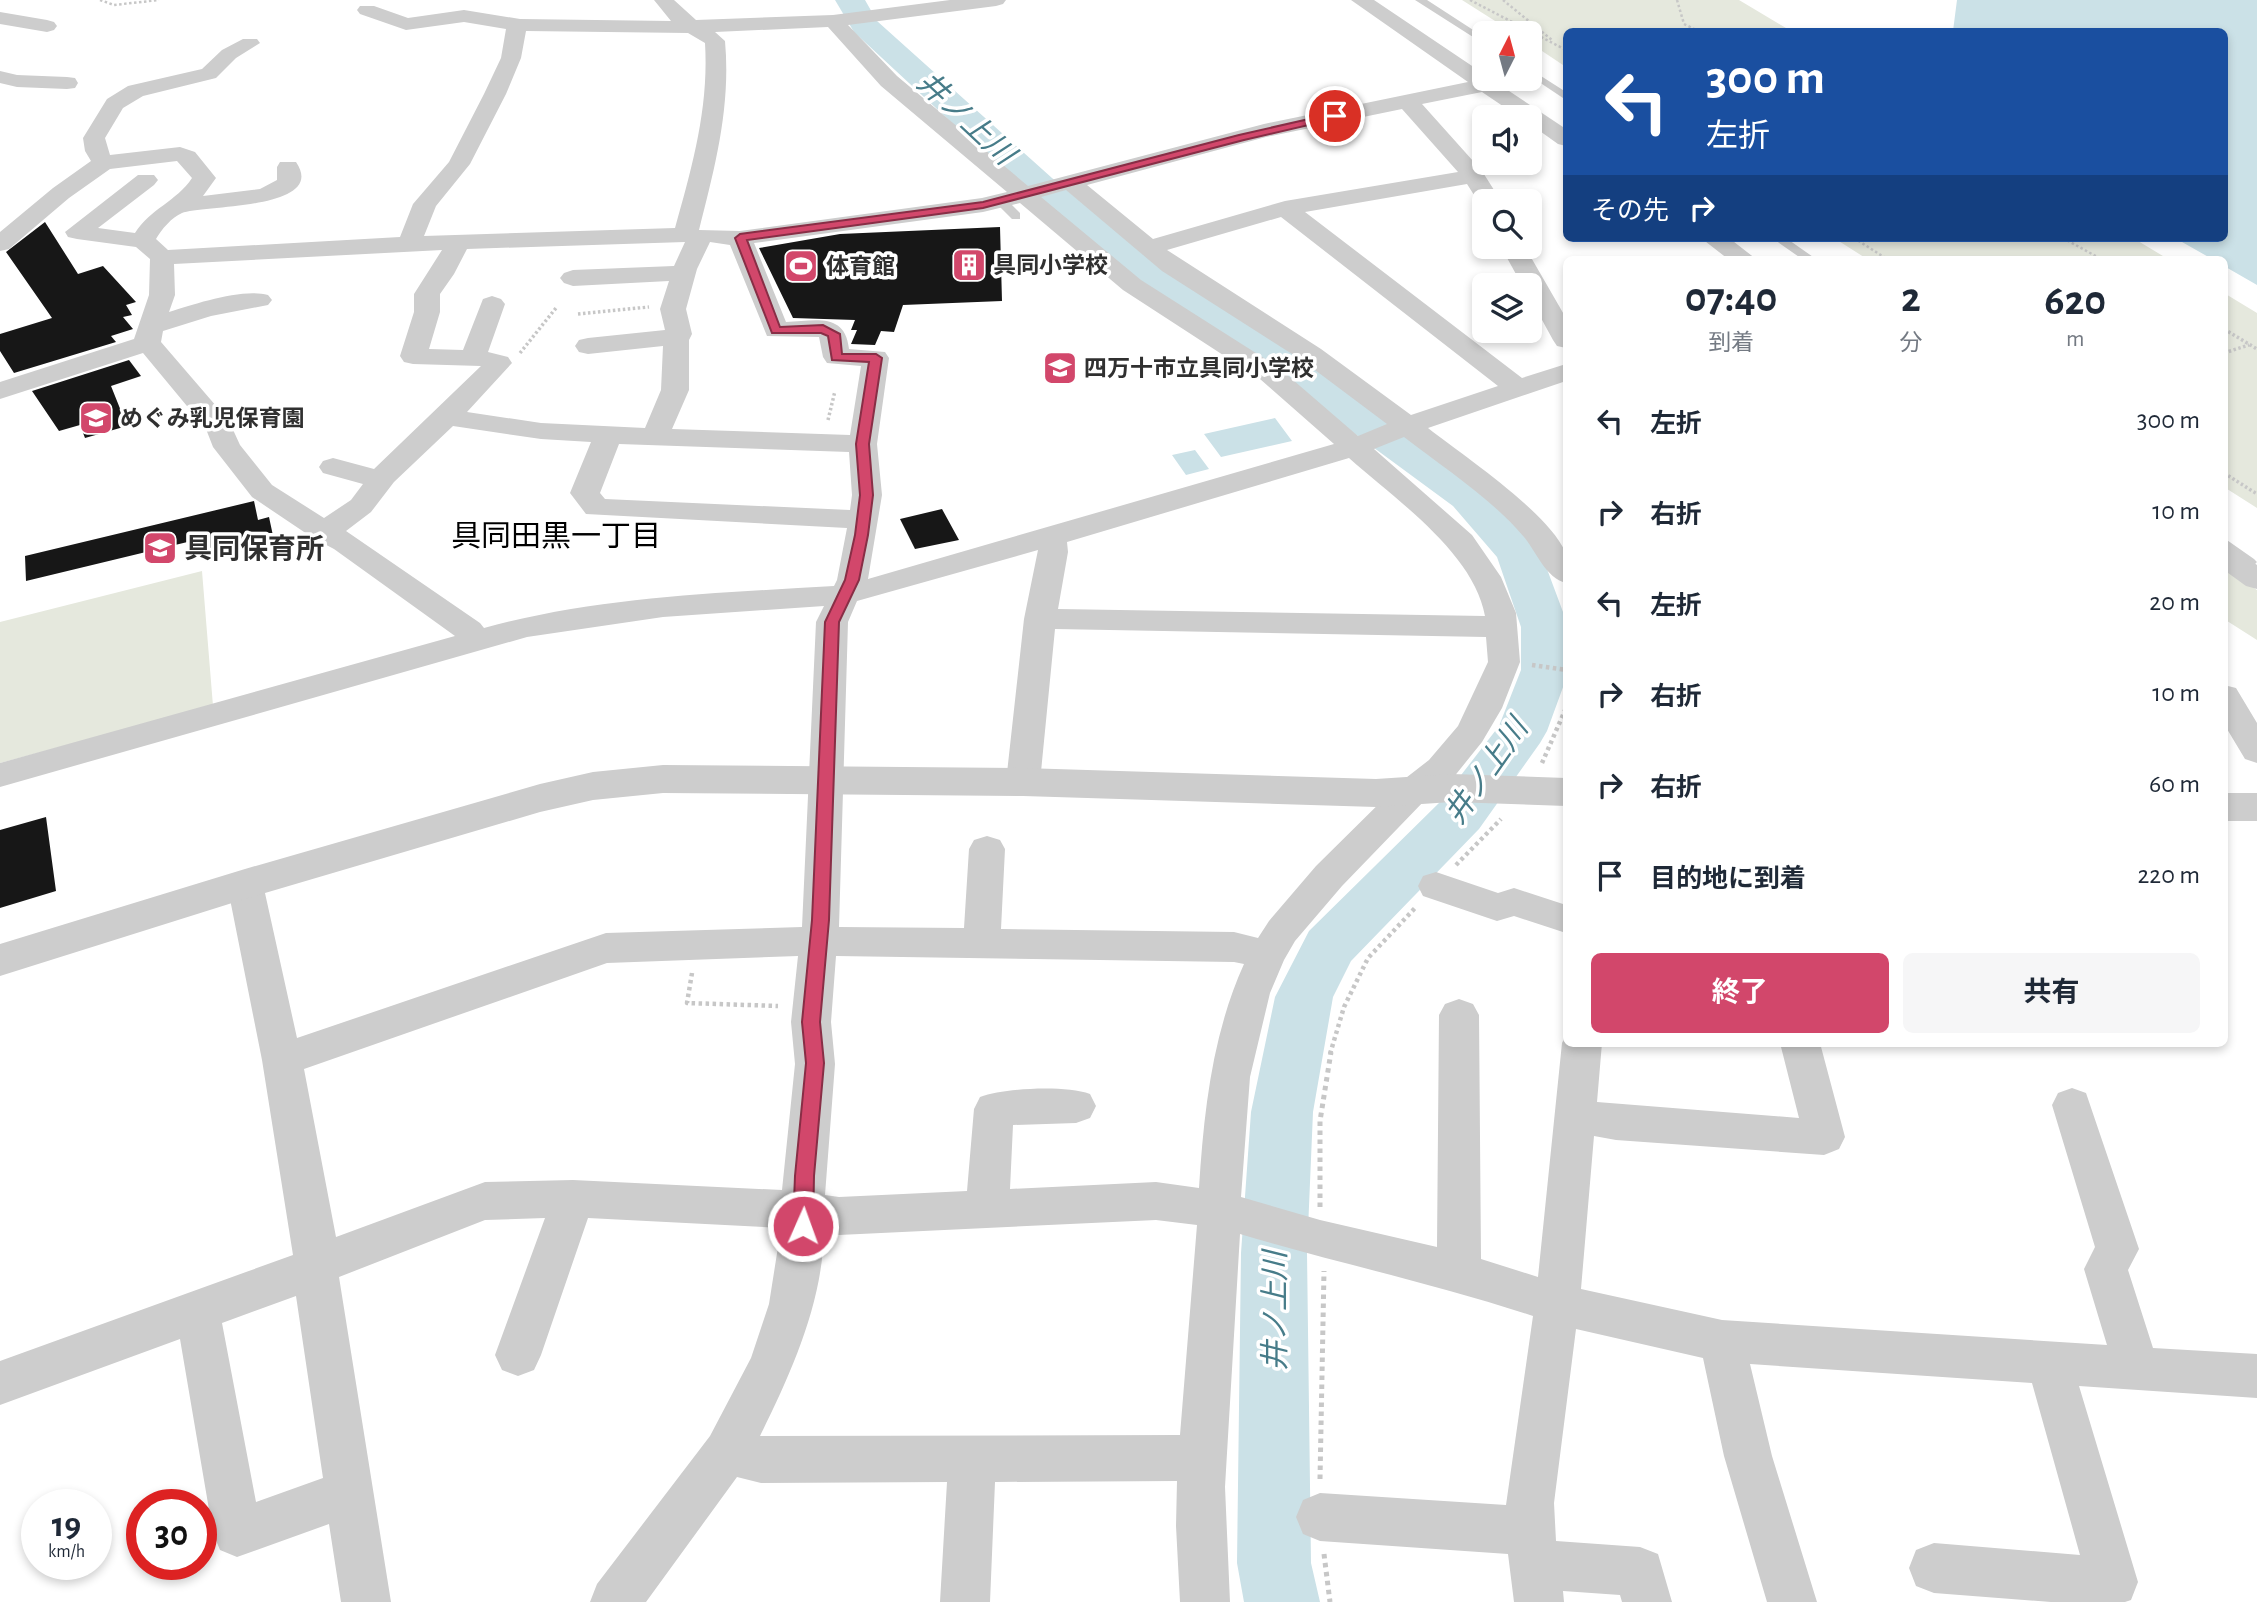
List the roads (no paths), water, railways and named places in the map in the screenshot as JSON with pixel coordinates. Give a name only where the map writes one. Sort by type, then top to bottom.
[{"type":"street","points":[[655,437],[676,390],[678,337],[674,307],[693,236],[716,114],[715,41],[697,27],[677,19],[664,0]]},
{"type":"street","points":[[368,10],[406,24],[464,16],[520,25],[593,29],[839,20],[878,10],[996,0]]},
{"type":"street","points":[[1361,0],[1472,77]]},
{"type":"street","points":[[0,18],[47,26]]},
{"type":"street","points":[[839,20],[889,81],[1016,201],[1132,285],[1269,373],[1357,446],[1461,542],[1490,584],[1502,627],[1504,662],[1485,708],[1470,734],[1441,769],[1414,790],[1312,895],[1267,955],[1254,979],[1233,1060],[1234,1214],[1204,1458],[1200,1560],[1206,1602]]},
{"type":"street","points":[[409,244],[425,204],[459,164],[495,94],[511,58],[516,29],[520,25]]},
{"type":"street","points":[[158,68],[196,68],[225,58],[250,43]]},
{"type":"street","points":[[104,163],[96,151],[94,138],[115,104],[136,91],[209,74],[225,58]]},
{"type":"street","points":[[3,81],[67,83]]},
{"type":"street","points":[[146,180],[77,232],[152,249],[220,257],[409,244],[569,242],[693,236],[740,238],[1016,201],[1064,183],[1264,131],[1472,87]]},
{"type":"street","points":[[1493,91],[1563,137]]},
{"type":"street","points":[[1406,100],[1475,176],[1482,189]]},
{"type":"street","points":[[104,163],[82,151],[84,135],[106,103]]},
{"type":"street","points":[[0,244],[61,193],[104,163],[180,154],[187,157],[204,178],[200,186],[163,213],[147,230],[162,295],[151,334]]},
{"type":"street","points":[[173,207],[266,195],[289,183],[288,167]]},
{"type":"street","points":[[1149,248],[1285,208],[1475,176]]},
{"type":"street","points":[[173,207],[205,195],[225,180]]},
{"type":"street","points":[[1064,183],[1171,266],[1312,355],[1403,427],[1495,494],[1533,529],[1563,569]]},
{"type":"street","points":[[1285,208],[1518,388]]},
{"type":"street","points":[[615,1602],[727,1452],[772,1364],[791,1304],[802,1242],[804,1176],[815,1063],[812,1006],[819,941],[832,622],[852,580],[867,495],[863,444],[876,358],[836,357],[834,334],[823,329],[776,331],[740,238]]},
{"type":"street","points":[[1719,242],[1740,256]]},
{"type":"street","points":[[324,533],[361,506],[381,480],[447,417],[505,354],[473,358],[413,356],[427,312],[427,293],[442,274],[457,243]]},
{"type":"street","points":[[1520,259],[1563,335]]},
{"type":"street","points":[[573,278],[684,273]]},
{"type":"street","points":[[0,391],[151,334],[206,309],[260,300]]},
{"type":"street","points":[[473,358],[492,304]]},
{"type":"street","points":[[151,334],[219,427],[227,447],[262,491],[324,533],[355,548],[469,630],[473,643]]},
{"type":"street","points":[[588,346],[678,337]]},
{"type":"street","points":[[0,775],[526,627],[663,607],[843,595],[897,582],[1357,446],[1403,427],[1563,373]]},
{"type":"street","points":[[447,417],[543,437],[608,435],[863,444]]},
{"type":"street","points":[[608,435],[585,493],[596,508],[862,520]]},
{"type":"street","points":[[332,467],[381,480]]},
{"type":"street","points":[[1023,782],[1040,619],[1053,552],[1052,537]]},
{"type":"street","points":[[2228,559],[2256,579]]},
{"type":"street","points":[[1040,619],[1502,627]]},
{"type":"street","points":[[2228,703],[2257,751]]},
{"type":"street","points":[[0,960],[245,884],[540,798],[593,786],[663,779],[1023,782],[1376,793],[1452,788],[1532,792]]},
{"type":"street","points":[[2228,807],[2257,807]]},
{"type":"street","points":[[982,943],[987,849]]},
{"type":"street","points":[[245,884],[282,1060],[317,1266],[318,1294],[366,1602]]},
{"type":"street","points":[[1436,886],[1497,907],[1520,888],[1563,917]]},
{"type":"street","points":[[282,1060],[606,948],[819,941],[1234,947],[1267,955]]},
{"type":"street","points":[[1458,1272],[1460,1015]]},
{"type":"street","points":[[1535,1565],[1530,1503],[1557,1304],[1582,1047]]},
{"type":"street","points":[[1577,1116],[1616,1123],[1824,1137],[1801,1047]]},
{"type":"street","points":[[2072,1105],[2117,1249],[2106,1269],[2137,1370]]},
{"type":"street","points":[[986,1209],[994,1109],[1076,1106]]},
{"type":"street","points":[[518,1355],[573,1199]]},
{"type":"street","points":[[0,1383],[281,1282],[485,1201],[573,1199],[804,1211],[839,1216],[1156,1201],[1234,1214],[1320,1239],[1458,1272],[1557,1304],[1722,1341],[2257,1376]]},
{"type":"street","points":[[198,1312],[237,1533],[349,1493]]},
{"type":"street","points":[[1722,1341],[1748,1455],[1792,1602]]},
{"type":"street","points":[[1934,1568],[2113,1581],[2050,1364]]},
{"type":"street","points":[[727,1452],[761,1460],[1204,1458]]},
{"type":"street","points":[[965,1602],[972,1457]]},
{"type":"street","points":[[1320,1517],[1366,1518],[1535,1565],[1640,1572],[1647,1602]]},
{"type":"lane","points":[[1420,0],[1472,33]]},
{"type":"lane","points":[[1542,80],[1563,95]]},
{"type":"lane","points":[[1784,242],[1805,256]]},
{"type":"lane","points":[[2228,546],[2248,560],[2256,579]]},
{"type":"water","points":[[1957,0],[2257,0],[2257,285],[2228,268],[2228,256],[2207,256],[2182,242],[2228,242],[2228,28],[1953,28]]},
{"type":"water","points":[[1275,418],[1292,441],[1221,457],[1204,434]]},
{"type":"water","points":[[1195,450],[1209,469],[1186,475],[1172,455]]},
{"type":"waterway","name":"井ノ上川","points":[[850,0],[865,26],[1112,247],[1149,276],[1347,408],[1468,497],[1518,553],[1545,627],[1545,670],[1522,731],[1460,815],[1329,947],[1304,997],[1282,1112],[1274,1253],[1274,1563],[1282,1602]]},
{"type":"place","name":"具同小学校","points":[[969,265]]},
{"type":"place","name":"体育館","points":[[801,266]]},
{"type":"place","name":"四万十市立具同小学校","points":[[1060,368]]},
{"type":"place","name":"めぐみ乳児保育園","points":[[96,418]]},
{"type":"place","name":"具同保育所","points":[[160,548]]},
{"type":"district","name":"具同田黒一丁目","points":[[556,536]]}]
